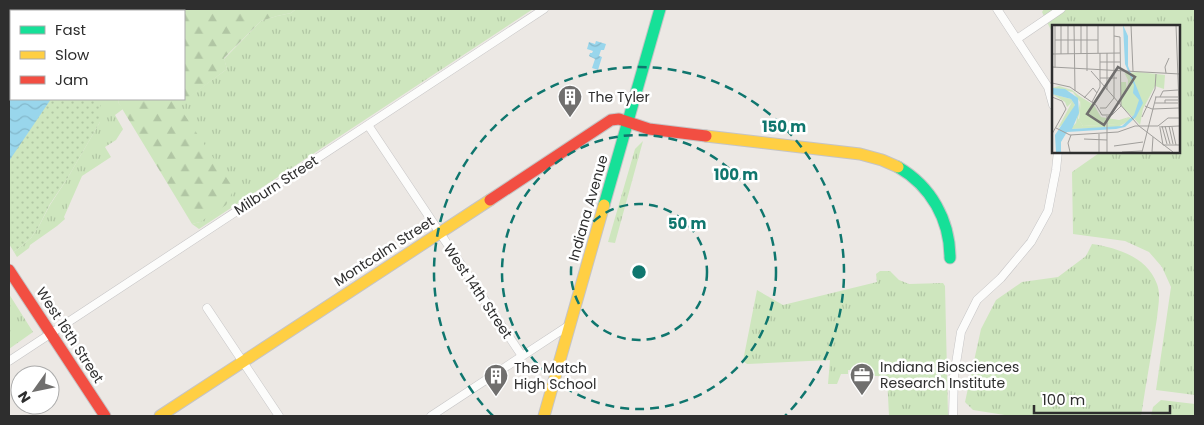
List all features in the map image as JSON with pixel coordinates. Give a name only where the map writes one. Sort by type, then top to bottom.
[{"type":"street","name":"Milburn Street","points":[[9,361],[544,9]]},
{"type":"street","name":"Indiana Avenue","points":[[544,416],[660,9]]},
{"type":"street","points":[[997,9],[1048,87],[1052,101]]},
{"type":"street","points":[[1017,38],[1061,9]]},
{"type":"street","name":"Montcalm Street","points":[[160,416],[611,120],[619,119],[628,122]]},
{"type":"street","points":[[628,122],[649,129],[860,154],[889,162],[904,170],[928,192],[945,222],[950,258]]},
{"type":"street","name":"West 14th Street","points":[[368,125],[522,356]]},
{"type":"street","points":[[953,416],[954,376],[961,332],[977,300],[1001,278],[1031,242],[1048,211],[1058,152]]},
{"type":"street","name":"West 16th Street","points":[[9,270],[105,416]]},
{"type":"street","points":[[207,308],[279,416]]},
{"type":"street","points":[[431,416],[570,324]]},
{"type":"green space","points":[[9,9],[163,9],[10,10],[10,100],[100,100],[100,122],[31,238],[14,252],[9,244]]},
{"type":"green space","points":[[296,9],[533,9],[199,229],[192,224],[200,222],[179,108],[183,101],[227,69],[224,59],[261,21],[291,13]]},
{"type":"green space","points":[[296,9],[291,13],[261,21],[224,58],[227,69],[184,101],[180,108],[234,189],[226,205],[200,222],[192,224],[118,102],[119,100],[185,100],[185,10],[161,10]]},
{"type":"green space","points":[[1044,9],[1195,9],[1195,395],[1156,390],[1171,287],[1162,267],[1149,252],[1125,241],[1073,234],[1072,172],[1101,152],[1179,152],[1179,25],[1052,25],[1052,32],[1042,12]]},
{"type":"green space","points":[[100,100],[119,100],[123,109],[115,115],[123,129],[116,140],[105,147],[111,157],[82,176],[64,217],[65,219],[17,257],[14,252],[31,238],[39,226],[100,122]]},
{"type":"green space","points":[[643,141],[615,243],[608,242],[635,149]]},
{"type":"green space","points":[[1092,244],[1112,248],[1130,255],[1146,267],[1157,284],[1159,301],[1157,318],[1141,416],[1011,416],[973,410],[965,402],[981,329],[996,300],[1022,282],[1058,277],[1086,256]]},
{"type":"green space","points":[[880,271],[890,271],[899,280],[909,284],[943,283],[945,286],[948,416],[889,416],[887,376],[870,376],[870,370],[848,370],[848,374],[841,374],[837,384],[828,384],[830,360],[747,364],[743,361],[757,290],[783,305],[877,282],[876,274]]},
{"type":"green space","points":[[9,294],[33,332],[9,349]]},
{"type":"green space","points":[[1161,400],[1195,404],[1195,416],[1151,416],[1153,407]]},
{"type":"water","points":[[596,41],[606,44],[599,56],[602,57],[598,70],[592,68],[595,59],[589,56],[593,51],[587,49],[589,42],[595,44]]},
{"type":"water","points":[[10,70],[10,100],[50,100],[9,161]]},
{"type":"traffic: fast","points":[[604,205],[660,9]]},
{"type":"traffic: fast","points":[[898,167],[920,184],[936,205],[947,230],[950,258]]},
{"type":"traffic: slow","points":[[706,136],[860,154],[898,167]]},
{"type":"traffic: slow","points":[[160,416],[490,200]]},
{"type":"traffic: slow","points":[[544,416],[604,205]]},
{"type":"traffic: jam","points":[[490,200],[611,120],[619,119],[649,129],[706,136]]},
{"type":"traffic: jam","points":[[9,270],[105,416]]},
{"type":"place","name":"The Tyler","points":[[570,118]]},
{"type":"place","name":"Indiana Biosciences Research Institute","points":[[862,396]]},
{"type":"place","name":"The Match High School","points":[[496,397]]}]
